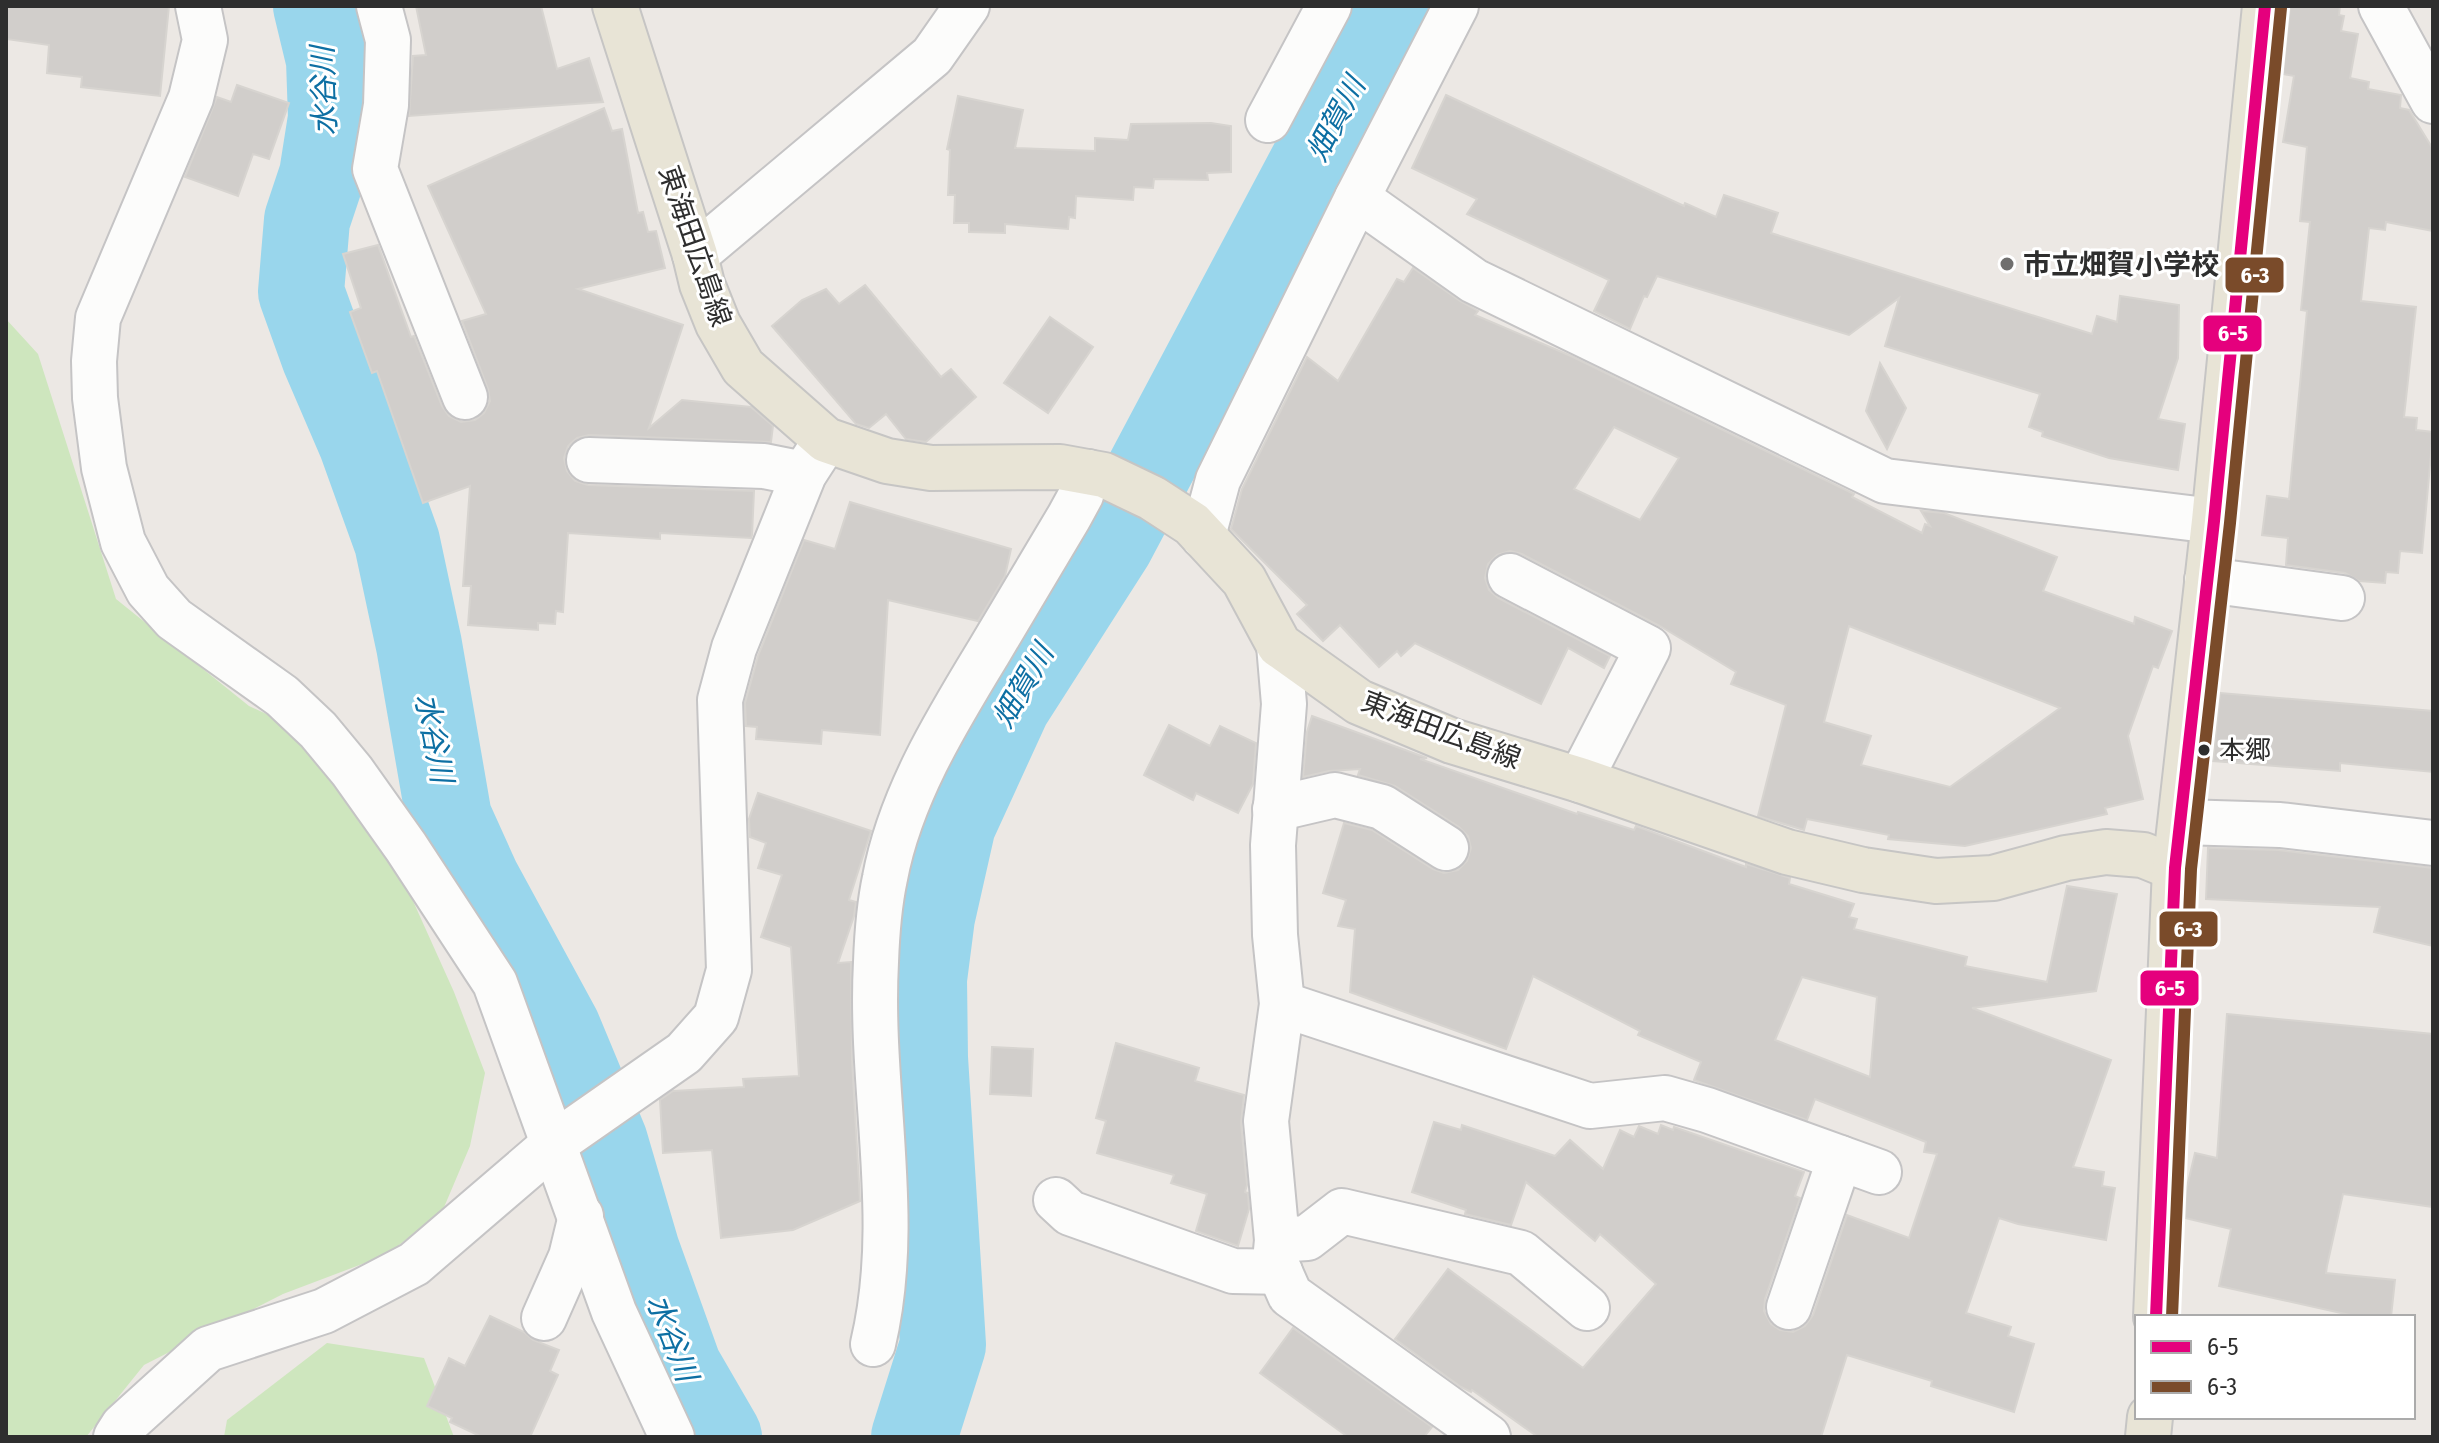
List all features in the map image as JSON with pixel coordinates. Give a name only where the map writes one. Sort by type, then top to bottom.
[{"type":"main road","name":"東海田広島線","points":[[615,6],[702,284],[718,324],[743,367],[815,457],[887,461],[931,468],[1060,467],[1096,473],[1152,498],[1197,530],[1244,580],[1279,645],[1359,702],[1452,741],[1580,780],[1787,852],[1878,873],[1936,881],[1993,878],[2066,858],[2106,852],[2143,855],[2175,868]]},
{"type":"main road","points":[[2156,1315],[2175,868],[2214,521],[2265,6]]},
{"type":"street","points":[[198,6],[205,40],[191,98],[98,318],[95,398],[104,468],[123,542],[148,590],[174,619],[282,696],[318,730],[352,771],[406,847],[495,983],[567,1134],[581,1216],[614,1312],[672,1437]]},
{"type":"street","points":[[379,6],[388,40],[387,92],[375,169],[465,397]]},
{"type":"street","points":[[695,255],[932,56],[967,6]]},
{"type":"street","points":[[1268,120],[1329,6]]},
{"type":"street","points":[[1197,530],[1218,480],[1357,198],[1456,6]]},
{"type":"street","points":[[2381,6],[2433,101]]},
{"type":"street","points":[[1357,198],[1474,281],[1885,481],[2214,521]]},
{"type":"street","points":[[116,1437],[123,1426],[208,1349],[324,1311],[414,1264],[567,1134],[684,1053],[716,1017],[729,970],[720,700],[734,648],[815,457]]},
{"type":"street","points":[[589,460],[764,466],[815,457]]},
{"type":"street","points":[[873,1344],[882,1307],[886,1258],[886,1182],[875,1007],[878,926],[885,876],[900,826],[949,716],[1096,473]]},
{"type":"street","points":[[1510,576],[1648,648],[1580,780]]},
{"type":"street","points":[[2207,580],[2342,598]]},
{"type":"street","points":[[1279,645],[1284,704],[1273,845],[1275,935],[1282,1004],[1266,1121],[1278,1256],[1290,1295],[1488,1437]]},
{"type":"street","points":[[1275,809],[1335,795],[1382,807],[1446,848]]},
{"type":"street","points":[[2182,822],[2280,825],[2433,843]]},
{"type":"street","points":[[1282,1004],[1590,1106],[1665,1098],[1860,1165],[1789,1307]]},
{"type":"street","points":[[1056,1200],[1070,1213],[1233,1271],[1278,1256],[1342,1211],[1521,1253],[1587,1308]]},
{"type":"street","points":[[544,1318],[571,1257],[581,1216]]},
{"type":"green space","points":[[6,319],[38,354],[116,599],[249,706],[314,736],[358,801],[413,901],[454,992],[485,1073],[470,1146],[442,1212],[386,1255],[283,1294],[144,1365],[86,1437],[6,1437]]},
{"type":"green space","points":[[327,1343],[424,1358],[454,1437],[224,1437],[227,1420]]},
{"type":"building","points":[[6,6],[169,6],[160,96],[81,87],[82,77],[47,73],[49,45],[6,39]]},
{"type":"building","points":[[416,6],[541,6],[557,69],[589,58],[603,102],[409,116],[413,56],[426,55]]},
{"type":"building","points":[[2290,6],[2340,6],[2339,15],[2344,16],[2341,31],[2358,34],[2350,78],[2369,82],[2368,89],[2401,95],[2400,108],[2409,110],[2433,149],[2433,231],[2386,222],[2385,230],[2369,228],[2361,301],[2416,307],[2404,417],[2417,418],[2416,430],[2433,432],[2422,553],[2400,551],[2398,573],[2386,572],[2385,583],[2359,581],[2345,573],[2286,565],[2288,538],[2262,535],[2267,496],[2289,499],[2307,311],[2301,310],[2310,222],[2300,221],[2307,147],[2283,142],[2294,76],[2283,74]]},
{"type":"building","points":[[237,85],[289,103],[269,159],[253,154],[238,196],[185,177],[217,97],[231,102]]},
{"type":"building","points":[[1446,95],[1684,206],[1685,203],[1716,217],[1724,195],[1778,213],[1771,233],[2092,334],[2097,316],[2117,322],[2120,296],[2179,305],[2178,358],[2158,419],[2185,424],[2178,470],[2109,458],[2042,436],[2043,432],[2029,427],[2040,394],[1885,346],[1899,298],[1849,335],[1657,276],[1647,297],[1644,296],[1630,329],[1594,311],[1609,280],[1467,214],[1477,199],[1412,168]]},
{"type":"building","points":[[958,96],[1023,110],[1015,148],[1095,151],[1095,138],[1128,140],[1131,124],[1211,123],[1231,126],[1231,172],[1207,173],[1208,180],[1154,179],[1153,188],[1134,187],[1133,200],[1076,196],[1075,218],[1069,217],[1068,229],[1005,224],[1005,233],[969,232],[969,223],[954,223],[955,195],[948,195],[950,150],[947,149]]},
{"type":"building","points":[[604,108],[612,131],[622,129],[638,213],[643,212],[648,232],[656,231],[665,268],[578,289],[683,325],[649,428],[682,400],[751,407],[773,426],[771,442],[589,435],[577,438],[568,446],[564,458],[567,471],[575,481],[588,485],[754,491],[752,535],[751,538],[660,533],[660,539],[568,533],[563,612],[556,611],[555,624],[538,623],[538,630],[468,625],[471,586],[463,586],[470,486],[423,503],[377,371],[372,373],[350,312],[361,308],[343,254],[378,245],[411,337],[414,336],[442,406],[449,416],[461,422],[475,420],[484,413],[490,401],[462,321],[486,314],[428,186]]},
{"type":"building","points":[[1413,268],[1478,311],[1475,315],[1571,356],[1854,494],[1852,497],[1922,533],[1925,524],[1930,526],[1921,511],[1944,513],[2057,557],[2043,591],[2134,624],[2135,617],[2172,631],[2158,668],[2153,666],[2128,736],[2143,799],[2105,808],[2107,814],[1965,846],[1888,839],[1889,835],[1807,819],[1804,830],[1758,816],[1786,705],[1731,684],[1736,672],[1660,626],[1522,554],[1510,551],[1497,555],[1488,564],[1485,578],[1489,590],[1498,598],[1610,656],[1604,668],[1568,648],[1541,704],[1415,643],[1401,656],[1397,651],[1379,667],[1340,625],[1323,641],[1297,614],[1307,605],[1231,529],[1242,489],[1307,357],[1338,381],[1397,279],[1404,282]],"holes":[[[1614,427],[1679,458],[1640,520],[1574,489]],[[1849,626],[2060,708],[1950,787],[1861,765],[1871,736],[1824,722]]]},
{"type":"building","points":[[865,285],[941,377],[951,369],[976,397],[926,442],[906,439],[886,414],[869,428],[856,424],[772,326],[802,300],[826,289],[839,304]]},
{"type":"building","points":[[1050,317],[1093,347],[1048,413],[1004,383]]},
{"type":"building","points":[[1880,363],[1906,408],[1887,449],[1866,411]]},
{"type":"building","points":[[850,502],[1011,549],[1005,576],[978,621],[888,600],[880,735],[822,730],[821,744],[756,739],[757,727],[746,726],[745,703],[758,656],[804,540],[835,549]]},
{"type":"building","points":[[2220,693],[2433,711],[2433,772],[2340,763],[2340,771],[2213,761]]},
{"type":"building","points":[[1312,716],[1427,758],[1420,759],[1577,814],[1634,830],[1636,826],[1746,867],[1746,864],[1790,878],[1789,884],[1854,904],[1849,917],[1857,919],[1854,929],[1967,957],[1965,966],[2047,982],[2067,886],[2117,894],[2096,991],[1972,1008],[2111,1060],[2073,1167],[2104,1172],[2102,1186],[2115,1188],[2106,1240],[1999,1218],[1966,1313],[2011,1327],[2008,1336],[2034,1344],[2014,1412],[1931,1386],[1932,1381],[1847,1355],[1821,1437],[1538,1437],[1395,1339],[1448,1269],[1583,1368],[1656,1284],[1600,1234],[1595,1241],[1526,1182],[1511,1225],[1465,1214],[1466,1210],[1412,1192],[1434,1122],[1461,1130],[1462,1125],[1555,1156],[1570,1140],[1603,1169],[1620,1130],[1634,1137],[1639,1126],[1658,1134],[1661,1125],[1804,1172],[1795,1196],[1800,1198],[1765,1299],[1764,1311],[1771,1324],[1780,1330],[1793,1332],[1805,1326],[1813,1315],[1847,1215],[1909,1238],[1937,1154],[1924,1152],[1926,1142],[1815,1099],[1807,1120],[1694,1080],[1701,1062],[1638,1035],[1640,1031],[1533,976],[1506,1049],[1350,992],[1355,929],[1338,926],[1346,900],[1323,893],[1344,823],[1372,830],[1444,873],[1458,870],[1467,861],[1471,848],[1468,836],[1459,827],[1395,786],[1358,775],[1360,769],[1303,777],[1307,732]],"holes":[[[1802,977],[1877,997],[1870,1077],[1775,1040]]]},
{"type":"building","points":[[1169,725],[1210,746],[1220,726],[1256,743],[1253,784],[1238,813],[1196,793],[1193,800],[1144,775]]},
{"type":"building","points":[[758,793],[871,831],[849,900],[856,902],[854,916],[838,963],[851,962],[852,1060],[860,1201],[793,1230],[721,1238],[712,1150],[663,1153],[660,1100],[673,1091],[744,1087],[743,1079],[799,1076],[791,947],[761,937],[782,875],[758,868],[766,843],[750,837],[749,819]]},
{"type":"building","points":[[2208,848],[2278,850],[2433,868],[2433,946],[2374,932],[2380,907],[2206,899]]},
{"type":"building","points":[[2227,1014],[2433,1034],[2433,1207],[2343,1194],[2327,1266],[2326,1273],[2395,1280],[2391,1315],[2350,1315],[2219,1286],[2231,1229],[2185,1218],[2186,1191],[2195,1153],[2217,1158]]},
{"type":"building","points":[[1116,1043],[1199,1068],[1195,1081],[1244,1095],[1241,1123],[1247,1185],[1245,1192],[1248,1193],[1249,1209],[1238,1246],[1196,1231],[1207,1194],[1171,1183],[1174,1175],[1097,1153],[1106,1121],[1096,1118]]},
{"type":"building","points":[[992,1047],[1033,1049],[1031,1096],[990,1094]]},
{"type":"building","points":[[490,1316],[524,1332],[533,1340],[559,1350],[550,1371],[558,1375],[530,1437],[482,1437],[450,1422],[452,1418],[427,1406],[449,1358],[465,1366]]},
{"type":"building","points":[[1293,1328],[1432,1427],[1424,1437],[1348,1437],[1260,1373]]},
{"type":"waterway","name":"水谷川","points":[[316,6],[329,60],[331,118],[322,175],[307,220],[301,292],[397,542],[419,645],[449,818],[477,880],[558,1029],[605,1142],[637,1251],[679,1368],[719,1437]]},
{"type":"waterway","name":"畑賀川","points":[[914,1437],[943,1345],[925,1058],[924,979],[932,917],[953,824],[1008,704],[1111,543],[1396,6]]},
{"type":"transit line","name":"6-5","points":[[2156,1315],[2175,868],[2214,521],[2265,6]]},
{"type":"transit line","name":"6-3","points":[[2172,1315],[2191,869],[2230,523],[2281,8]]},
{"type":"place","name":"市立畑賀小学校","points":[[2007,264]]},
{"type":"place","name":"本郷","points":[[2204,750]]}]
